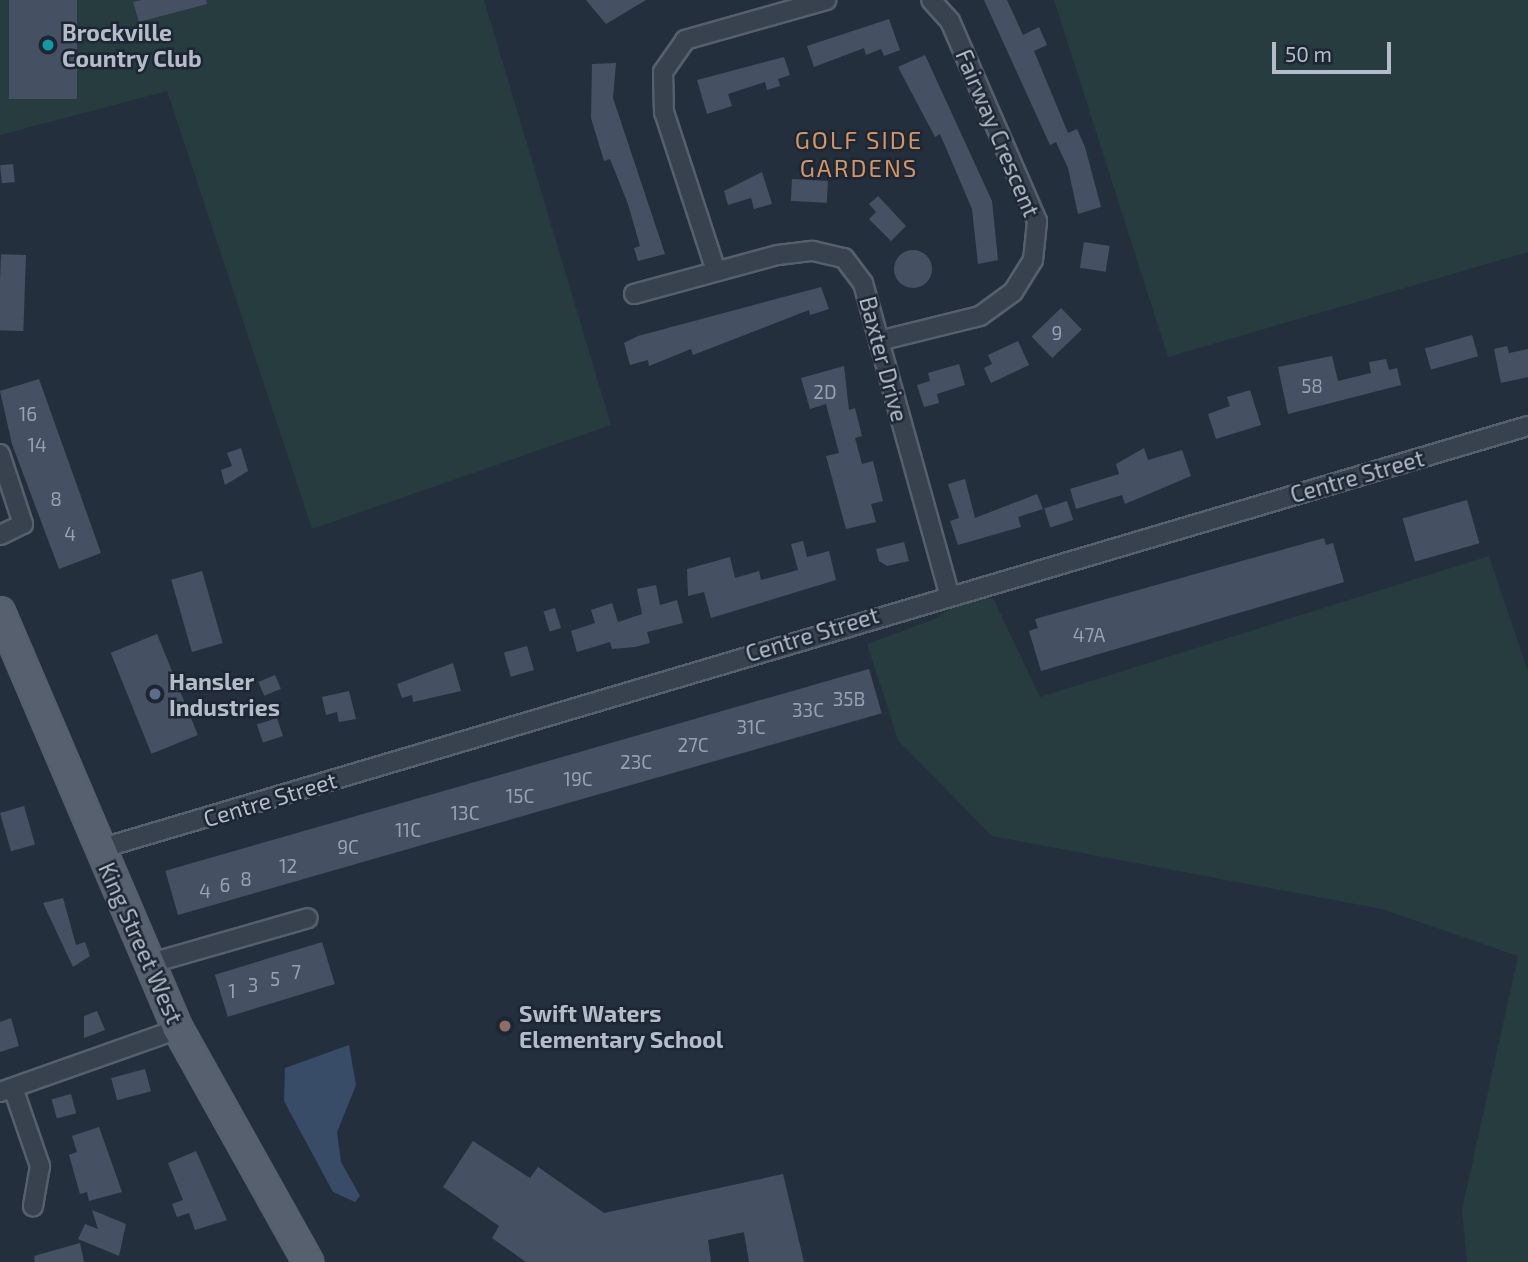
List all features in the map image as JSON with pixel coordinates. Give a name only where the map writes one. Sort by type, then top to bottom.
[{"type":"main road","name":"King Street West","points":[[1,622],[178,1029],[308,1262]]},
{"type":"street","points":[[716,271],[664,112],[663,72],[685,40],[826,0]]},
{"type":"street","name":"Fairway Crescent","points":[[879,341],[980,316],[1013,292],[1033,260],[1037,221],[950,21],[931,0]]},
{"type":"street","name":"Baxter Drive","points":[[634,294],[716,271],[813,251],[844,258],[863,283],[948,593]]},
{"type":"street","name":"Centre Street","points":[[99,849],[948,593],[1528,426]]},
{"type":"street","points":[[0,454],[23,524],[0,535]]},
{"type":"street","points":[[148,964],[308,918]]},
{"type":"street","points":[[33,1206],[40,1166],[6,1090],[178,1029]]},
{"type":"green space","name":"Brockville Country Club","points":[[0,0],[484,0],[611,425],[312,529],[167,91],[0,135]]},
{"type":"green space","points":[[1054,0],[1528,0],[1528,252],[1168,357]]},
{"type":"green space","points":[[1489,556],[1528,672],[1528,1262],[1467,1262],[1462,1210],[1518,956],[1382,909],[992,836],[898,740],[867,644],[935,619],[964,599],[993,598],[1040,697]]},
{"type":"water","points":[[349,1045],[356,1085],[337,1132],[341,1162],[360,1196],[355,1202],[333,1192],[284,1101],[285,1068]]},
{"type":"building","name":"Brockville Country Club","points":[[9,0],[77,0],[77,99],[9,99]]},
{"type":"building","points":[[206,0],[207,4],[139,22],[133,2]]},
{"type":"building","points":[[586,0],[646,0],[606,24]]},
{"type":"building","points":[[984,0],[1007,0],[1023,35],[1039,27],[1047,45],[1034,51],[1068,133],[1077,129],[1085,147],[1101,207],[1078,214],[1068,168],[1056,142],[1050,145]]},
{"type":"building","points":[[889,19],[900,50],[884,56],[881,49],[866,55],[864,48],[814,67],[807,46]]},
{"type":"building","points":[[925,55],[992,201],[998,260],[978,264],[972,209],[940,134],[935,137],[898,67]]},
{"type":"building","points":[[784,57],[790,75],[778,79],[780,86],[767,90],[765,82],[728,94],[732,106],[707,114],[697,80]]},
{"type":"building","points":[[616,63],[613,98],[665,254],[638,261],[634,248],[640,246],[628,204],[610,159],[604,161],[591,118],[592,64]]},
{"type":"building","points":[[13,164],[15,182],[2,183],[0,165]]},
{"type":"building","points":[[762,172],[772,204],[754,209],[751,198],[728,205],[724,191]]},
{"type":"building","points":[[792,179],[828,181],[827,203],[791,201]]},
{"type":"building","points":[[878,196],[906,226],[891,241],[869,219],[876,212],[869,204]]},
{"type":"building","points":[[1084,242],[1110,246],[1106,272],[1080,268]]},
{"type":"building","points":[[913,250],[926,256],[932,269],[926,282],[913,288],[900,282],[894,269],[900,256]]},
{"type":"building","points":[[1,254],[26,255],[23,331],[0,330]]},
{"type":"building","points":[[821,287],[829,309],[810,315],[809,310],[693,355],[691,349],[649,366],[648,360],[630,365],[624,343],[638,336]]},
{"type":"building","points":[[1061,308],[1082,330],[1052,358],[1032,336]]},
{"type":"building","points":[[1472,335],[1478,356],[1431,370],[1425,349]]},
{"type":"building","points":[[1018,341],[1029,365],[991,383],[984,368],[992,364],[988,355]]},
{"type":"building","points":[[1507,346],[1509,353],[1528,349],[1528,377],[1501,383],[1494,349]]},
{"type":"building","points":[[1332,356],[1338,381],[1371,373],[1369,362],[1386,359],[1389,370],[1397,368],[1401,385],[1288,414],[1278,367]]},
{"type":"building","points":[[959,364],[965,385],[937,394],[939,403],[924,407],[917,385],[930,381],[928,373]]},
{"type":"building","points":[[844,366],[849,410],[855,408],[862,436],[855,438],[862,464],[873,461],[883,501],[871,504],[876,522],[846,529],[826,456],[839,453],[826,404],[810,409],[801,378]]},
{"type":"building","points":[[39,379],[101,553],[59,569],[12,444],[0,391]]},
{"type":"building","points":[[1250,390],[1261,425],[1216,439],[1208,414],[1230,406],[1227,397]]},
{"type":"building","points":[[241,448],[248,471],[225,485],[221,470],[232,466],[227,453]]},
{"type":"building","points":[[1144,448],[1148,460],[1182,450],[1191,476],[1125,504],[1122,495],[1076,509],[1070,489],[1119,474],[1116,464]]},
{"type":"building","points":[[965,479],[975,518],[1037,494],[1043,509],[1018,517],[1021,527],[958,545],[950,521],[959,518],[948,484]]},
{"type":"building","points":[[1467,500],[1479,543],[1415,562],[1403,518]]},
{"type":"building","points":[[1067,501],[1073,520],[1050,527],[1044,508]]},
{"type":"building","points":[[1324,538],[1326,545],[1333,543],[1344,582],[1041,671],[1029,631],[1038,628],[1035,619]]},
{"type":"building","points":[[803,541],[807,557],[829,551],[836,580],[711,618],[704,592],[688,596],[687,569],[730,557],[735,578],[759,571],[761,580],[798,570],[791,544]]},
{"type":"building","points":[[904,542],[909,561],[887,566],[879,561],[876,549]]},
{"type":"building","points":[[202,571],[223,643],[192,652],[171,580]]},
{"type":"building","points":[[656,585],[660,605],[677,600],[683,623],[647,632],[650,643],[612,649],[610,642],[577,652],[571,631],[595,623],[591,610],[612,603],[618,622],[642,614],[637,589]]},
{"type":"building","points":[[555,608],[561,628],[550,632],[544,612]]},
{"type":"building","name":"Hansler Industries","points":[[157,634],[198,735],[151,754],[111,653]]},
{"type":"building","points":[[527,646],[534,670],[511,677],[504,653]]},
{"type":"building","points":[[453,663],[461,691],[413,702],[412,695],[402,698],[397,684]]},
{"type":"building","points":[[869,669],[882,713],[178,915],[165,871]]},
{"type":"building","points":[[275,675],[281,689],[264,696],[258,682]]},
{"type":"building","points":[[349,691],[356,719],[339,722],[337,712],[326,715],[322,697]]},
{"type":"building","points":[[277,718],[283,736],[263,743],[257,724]]},
{"type":"building","points":[[24,806],[35,844],[11,851],[0,813]]},
{"type":"building","points":[[63,898],[76,945],[85,942],[90,956],[73,967],[43,903]]},
{"type":"building","points":[[322,942],[335,984],[228,1017],[215,975]]},
{"type":"building","points":[[97,1011],[105,1030],[84,1038],[84,1016]]},
{"type":"building","points":[[11,1018],[19,1046],[0,1052],[0,1022]]},
{"type":"building","points":[[145,1069],[151,1091],[117,1100],[111,1078]]},
{"type":"building","points":[[71,1094],[76,1113],[57,1118],[52,1099]]},
{"type":"building","points":[[99,1127],[122,1192],[89,1201],[87,1192],[80,1194],[69,1155],[77,1152],[72,1136]]},
{"type":"building","points":[[473,1141],[530,1178],[538,1167],[604,1213],[783,1174],[804,1262],[749,1262],[744,1232],[708,1240],[711,1262],[526,1262],[492,1238],[499,1226],[443,1187]]},
{"type":"building","points":[[196,1151],[227,1220],[195,1230],[189,1213],[177,1217],[172,1204],[183,1200],[168,1163]]},
{"type":"building","points":[[92,1210],[126,1224],[119,1256],[78,1239],[85,1224],[98,1229]]},
{"type":"building","points":[[80,1243],[84,1262],[35,1262],[34,1256]]},
{"type":"place","name":"Brockville Country Club","points":[[48,45]]},
{"type":"place","name":"Hansler Industries","points":[[155,694]]},
{"type":"place","name":"Swift Waters Elementary School","points":[[505,1026]]},
{"type":"district","name":"GOLF SIDE GARDENS","points":[[859,154]]}]
